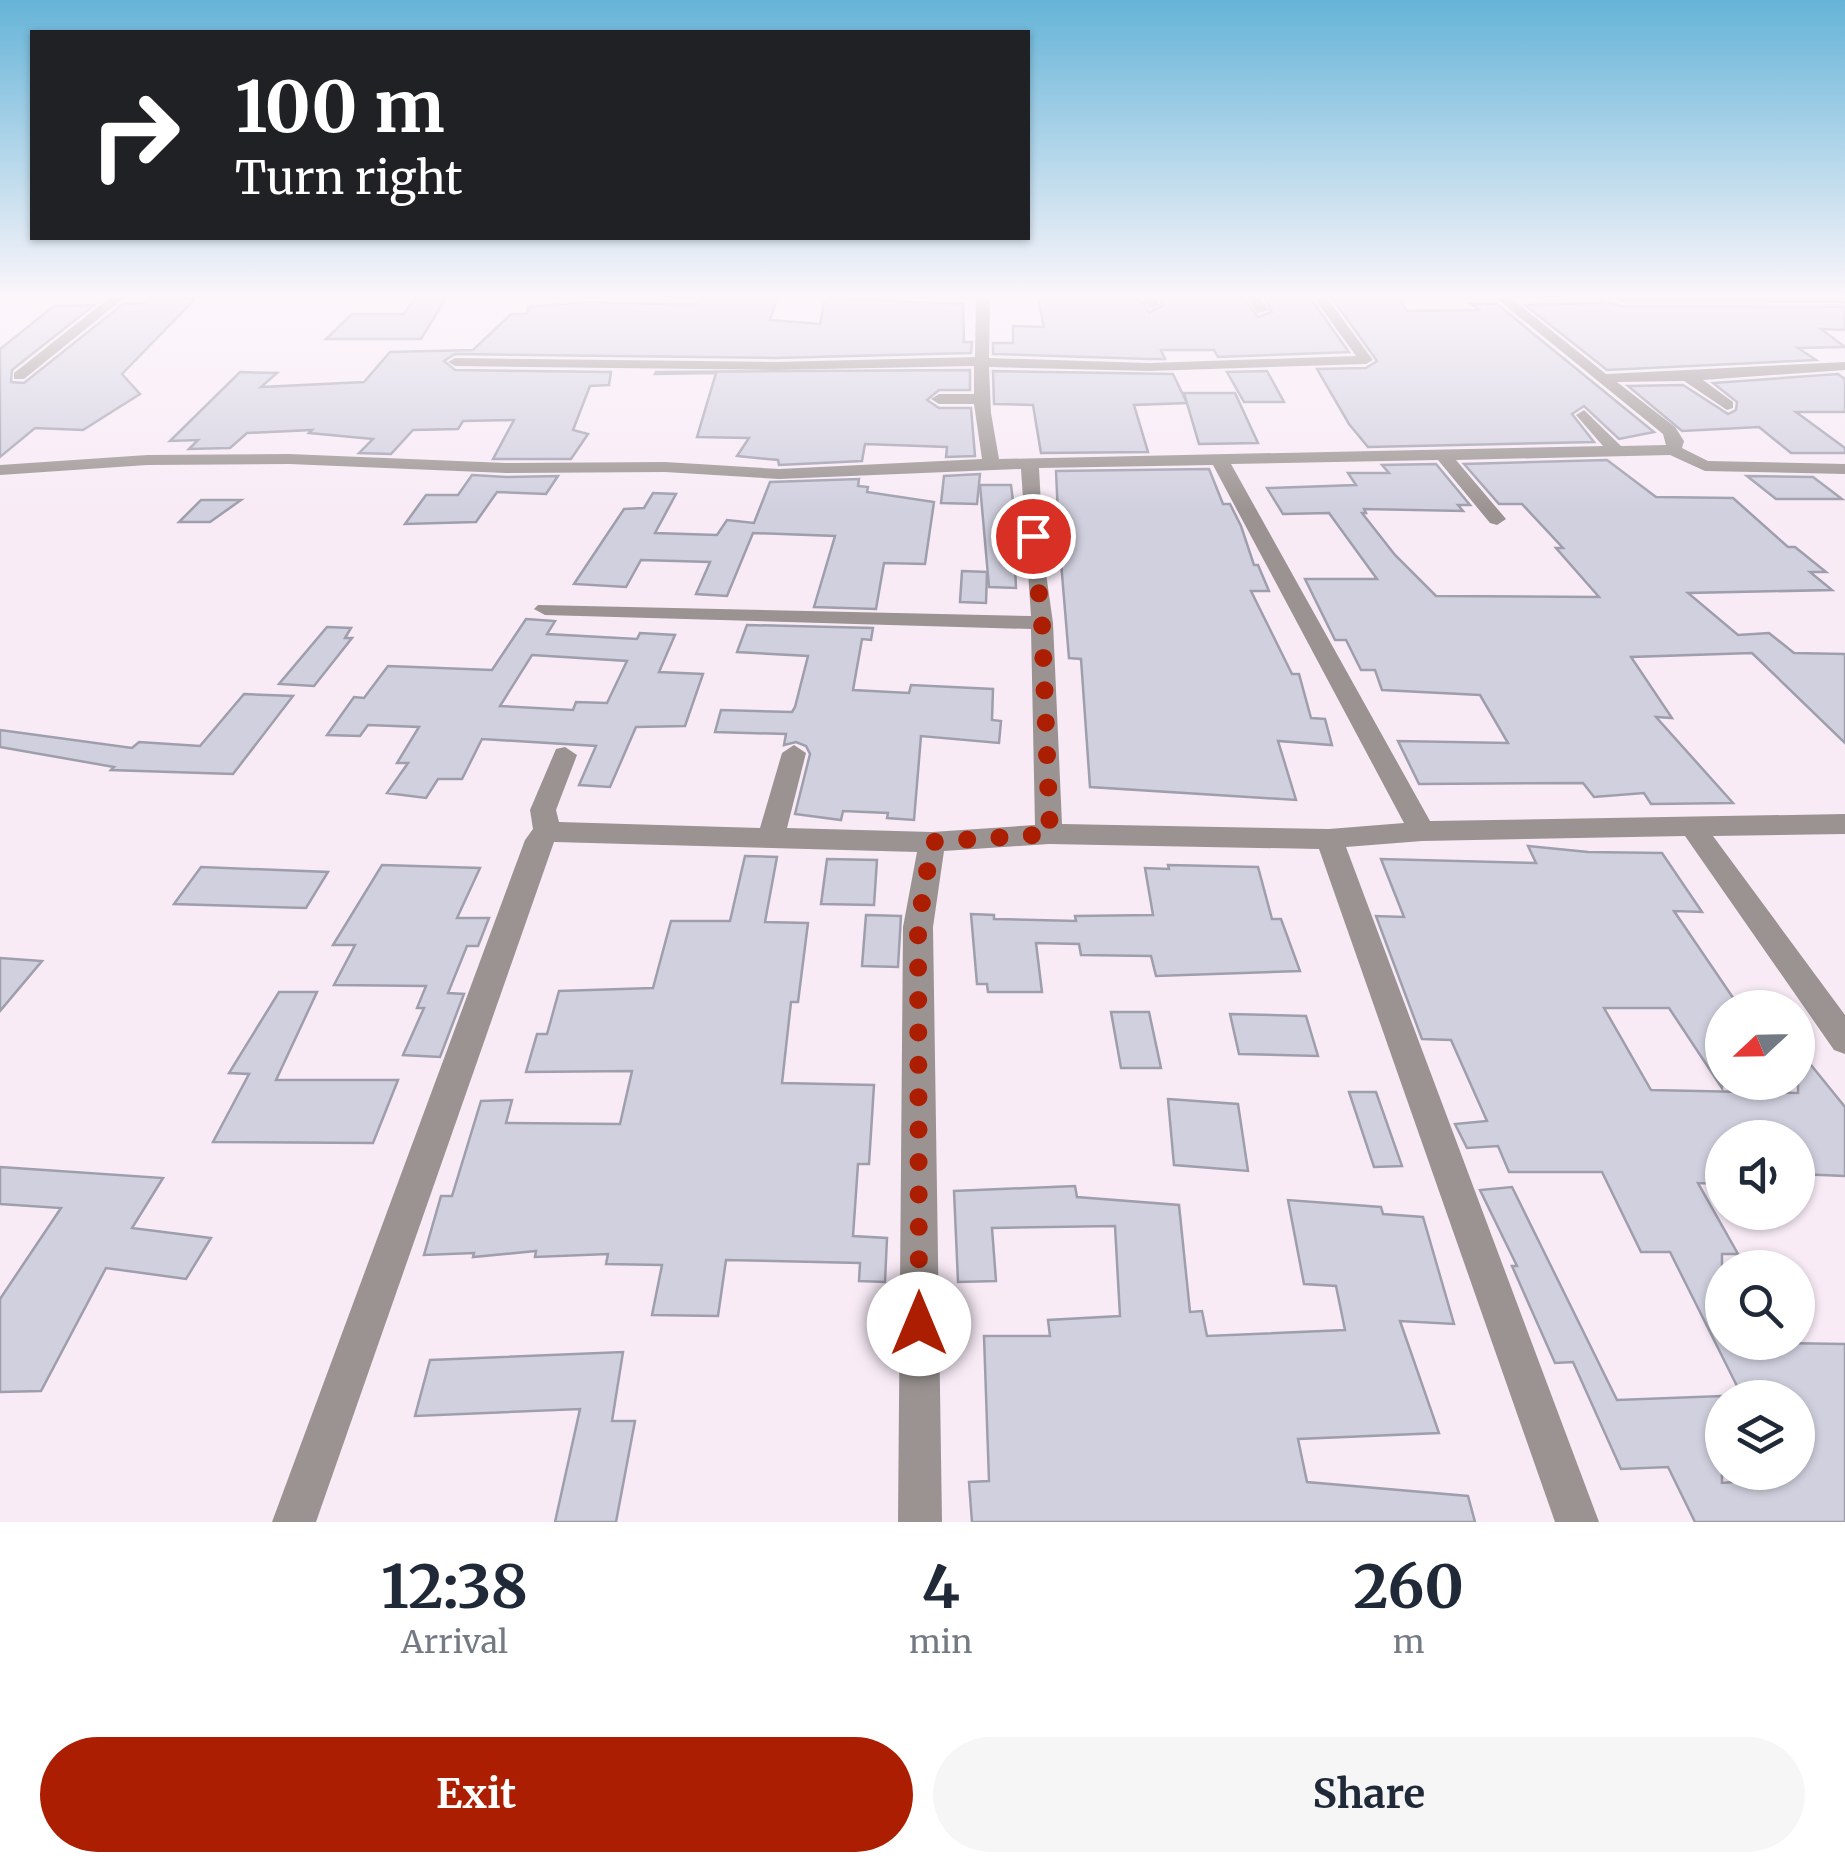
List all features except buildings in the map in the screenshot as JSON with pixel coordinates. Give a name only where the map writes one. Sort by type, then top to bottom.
[{"type":"street","points":[[19,376],[28,369]]},
{"type":"street","points":[[978,369],[981,418],[992,464]]},
{"type":"street","points":[[1595,369],[1669,431],[1676,441],[1674,450]]},
{"type":"street","points":[[1607,378],[1795,369]]},
{"type":"street","points":[[1813,369],[1834,381]]},
{"type":"street","points":[[1688,376],[1726,406]]},
{"type":"street","points":[[939,399],[979,399]]},
{"type":"street","points":[[1584,416],[1618,453]]},
{"type":"street","points":[[962,418],[981,418]]},
{"type":"street","points":[[0,470],[147,460],[271,459],[779,474],[992,464],[1674,450],[1705,466],[1845,470]]},
{"type":"street","points":[[1444,456],[1497,519]]},
{"type":"street","points":[[1219,459],[1422,832]]},
{"type":"street","points":[[1030,464],[1034,559],[1042,623],[1050,834]]},
{"type":"street","points":[[499,489],[516,468]]},
{"type":"street","points":[[546,609],[1042,623]]},
{"type":"street","points":[[771,836],[794,753]]},
{"type":"street","points":[[547,832],[542,810],[565,756]]},
{"type":"street","points":[[294,1522],[539,840],[547,832],[932,842],[1050,834],[1329,839],[1422,832],[1845,824]]},
{"type":"street","points":[[1692,825],[1845,1040]]},
{"type":"street","points":[[1329,839],[1577,1522]]},
{"type":"street","points":[[920,1522],[918,926],[932,842]]},
{"type":"route","points":[[919,1324],[918,926],[932,842],[1050,834],[1042,623],[1033,536]]}]
